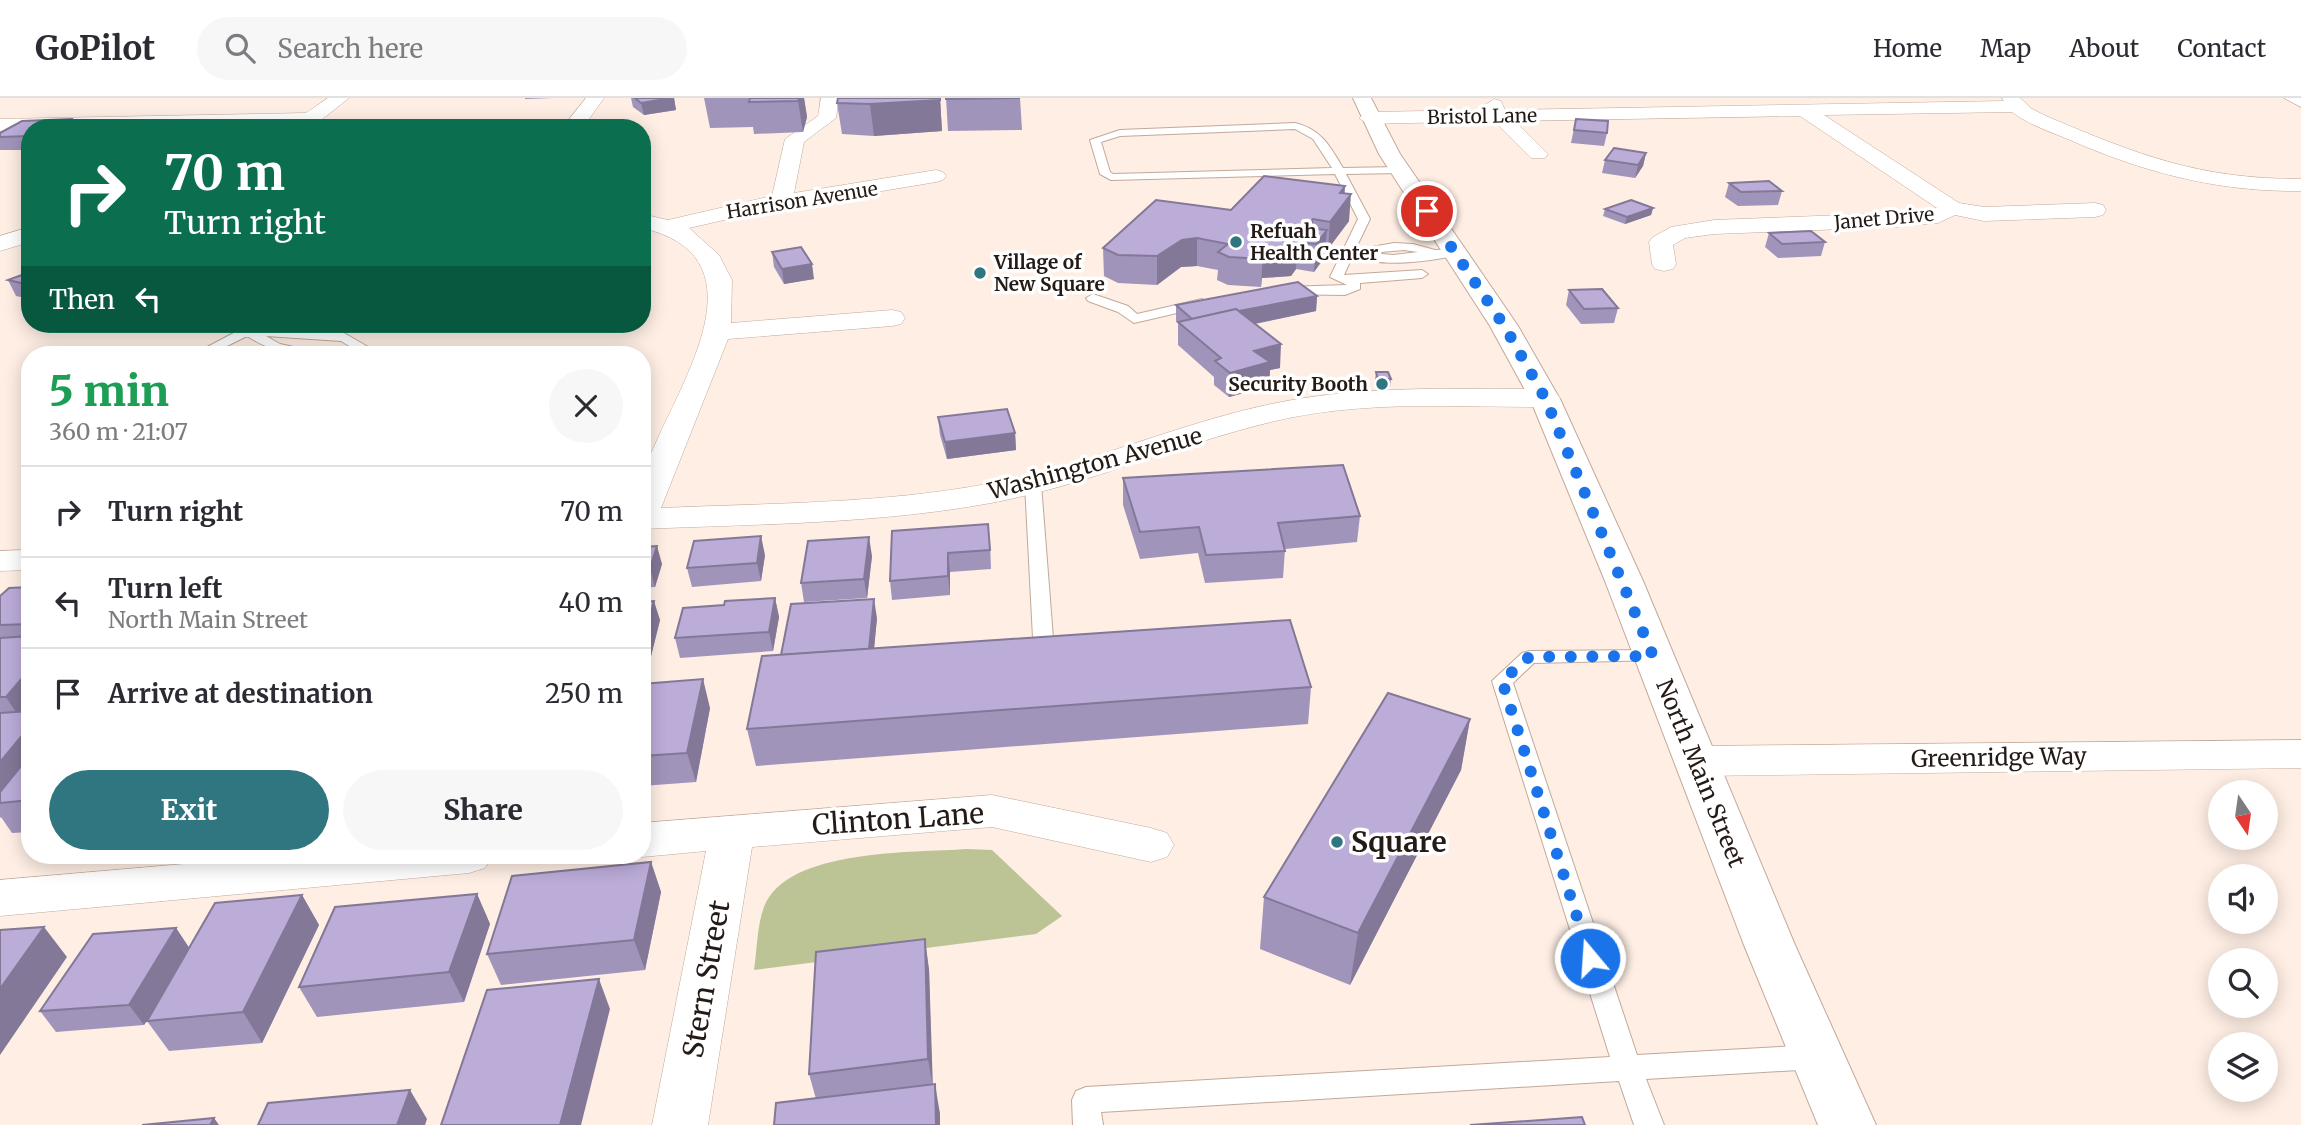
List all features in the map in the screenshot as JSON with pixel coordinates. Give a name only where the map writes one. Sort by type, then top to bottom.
[{"type":"main road","name":"North Main Street","points":[[1365,108],[1442,252],[1505,327],[1545,398],[1697,761],[1816,1057],[1847,1125]]},
{"type":"street","points":[[310,119],[340,98]]},
{"type":"street","points":[[579,119],[595,98]]},
{"type":"street","name":"Janet Drive","points":[[1664,264],[1661,242],[1679,232],[1714,227],[1896,220],[1938,216],[1952,208],[1786,98]]},
{"type":"street","points":[[2294,98],[2301,102]]},
{"type":"street","points":[[2013,102],[2112,151],[2168,171],[2260,186],[2301,185]]},
{"type":"street","name":"Bristol Lane","points":[[1365,108],[1803,110],[2013,102]]},
{"type":"street","points":[[782,199],[795,139],[827,118],[833,105]]},
{"type":"street","points":[[1495,107],[1538,154]]},
{"type":"street","name":"Harrison Avenue","points":[[655,224],[782,199],[878,187],[936,176]]},
{"type":"street","points":[[1952,208],[1984,214],[2095,210]]},
{"type":"street","points":[[651,492],[718,332],[720,280],[711,260],[687,236],[655,224]]},
{"type":"street","points":[[2,242],[21,237]]},
{"type":"street","points":[[718,332],[892,318]]},
{"type":"street","name":"Washington Avenue","points":[[651,519],[888,506],[989,494],[1032,484],[1271,413],[1352,400],[1545,398]]},
{"type":"street","points":[[0,561],[21,560]]},
{"type":"street","name":"Greenridge Way","points":[[1697,761],[2301,754]]},
{"type":"street","name":"Clinton Lane","points":[[651,839],[992,811],[1151,845]]},
{"type":"street","name":"Stern Street","points":[[680,1125],[732,832]]},
{"type":"street","points":[[0,898],[380,864]]},
{"type":"lane","points":[[1336,277],[1353,253],[1364,219],[1339,171],[1317,135],[1306,128],[1295,126],[1120,133],[1095,140],[1105,174],[1111,177],[1339,171],[1400,170]]},
{"type":"lane","points":[[1353,253],[1368,249],[1419,247],[1442,252]]},
{"type":"lane","points":[[1329,291],[1321,288],[1320,281],[1336,277],[1350,280],[1422,274]]},
{"type":"lane","points":[[1269,292],[1351,289],[1355,286],[1350,280]]},
{"type":"lane","points":[[1093,298],[1123,309],[1133,319],[1215,300]]},
{"type":"lane","points":[[216,346],[240,333]]},
{"type":"lane","points":[[258,333],[274,346]]},
{"type":"lane","points":[[307,333],[344,337],[360,346]]},
{"type":"lane","points":[[1032,484],[1043,639]]},
{"type":"lane","points":[[1649,1125],[1627,1069],[1502,681],[1529,657],[1653,656]]},
{"type":"lane","points":[[1088,1125],[1086,1100],[1251,1087],[1816,1057]]},
{"type":"green space","points":[[967,849],[992,850],[1062,916],[1036,934],[754,970],[764,907],[777,888],[798,874],[854,857]]},
{"type":"building","points":[[635,98],[671,98],[641,103]]},
{"type":"building","points":[[750,98],[799,98],[798,101],[749,102]]},
{"type":"building","points":[[838,98],[940,100],[870,104],[837,103]]},
{"type":"building","points":[[946,98],[1020,98],[946,99]]},
{"type":"building","points":[[1576,119],[1608,121],[1607,133],[1574,130]]},
{"type":"building","points":[[21,122],[21,136],[0,137],[0,133]]},
{"type":"building","points":[[1614,148],[1646,153],[1638,165],[1605,160]]},
{"type":"building","points":[[1264,176],[1345,186],[1340,193],[1351,194],[1330,222],[1313,219],[1306,228],[1327,230],[1316,244],[1298,242],[1293,248],[1263,250],[1263,259],[1229,257],[1218,252],[1228,244],[1197,238],[1182,240],[1157,256],[1118,255],[1103,248],[1156,200],[1231,210]]},
{"type":"building","points":[[1769,181],[1782,191],[1741,192],[1729,183]]},
{"type":"building","points":[[1631,200],[1653,208],[1627,217],[1605,209]]},
{"type":"building","points":[[1811,231],[1825,242],[1782,244],[1769,233]]},
{"type":"building","points":[[801,247],[812,264],[782,269],[772,252]]},
{"type":"building","points":[[21,275],[21,283],[8,280]]},
{"type":"building","points":[[1298,282],[1317,296],[1192,319],[1176,305]]},
{"type":"building","points":[[1602,289],[1618,308],[1584,309],[1569,290]]},
{"type":"building","points":[[1236,309],[1281,344],[1254,351],[1270,362],[1230,373],[1215,361],[1221,358],[1178,322]]},
{"type":"building","points":[[1376,372],[1388,372],[1391,379],[1378,379]]},
{"type":"building","points":[[1007,409],[1015,433],[945,442],[938,417]]},
{"type":"building","points":[[1343,465],[1360,516],[1278,523],[1285,551],[1206,555],[1199,527],[1140,532],[1123,478]]},
{"type":"building","points":[[988,524],[990,550],[948,553],[948,576],[890,581],[892,531]]},
{"type":"building","points":[[761,536],[757,563],[687,568],[694,541]]},
{"type":"building","points":[[869,537],[864,579],[801,583],[808,541]]},
{"type":"building","points":[[651,546],[657,546],[651,565]]},
{"type":"building","points":[[21,587],[21,624],[0,625],[0,596],[9,588]]},
{"type":"building","points":[[775,598],[769,632],[675,638],[683,608],[724,605],[725,601]]},
{"type":"building","points":[[874,599],[869,649],[781,655],[791,604]]},
{"type":"building","points":[[1290,620],[1311,687],[747,729],[762,656]]},
{"type":"building","points":[[21,637],[21,680],[6,697],[0,697],[0,638]]},
{"type":"building","points":[[703,679],[687,753],[651,755],[651,683]]},
{"type":"building","points":[[1388,693],[1470,719],[1358,933],[1264,897]]},
{"type":"building","points":[[21,712],[21,737],[0,762],[0,713]]},
{"type":"building","points":[[21,766],[21,801],[0,803],[0,792]]},
{"type":"building","points":[[651,864],[634,940],[487,954],[512,876]]},
{"type":"building","points":[[477,894],[449,972],[299,987],[335,907]]},
{"type":"building","points":[[302,895],[243,1012],[147,1021],[215,903]]},
{"type":"building","points":[[44,927],[0,989],[0,930]]},
{"type":"building","points":[[176,928],[129,1005],[40,1011],[93,934]]},
{"type":"building","points":[[925,939],[928,1059],[809,1074],[816,952]]},
{"type":"building","points":[[599,979],[560,1125],[441,1125],[487,990]]},
{"type":"building","points":[[935,1084],[936,1125],[774,1125],[776,1103]]},
{"type":"building","points":[[410,1090],[397,1125],[258,1125],[268,1103]]},
{"type":"building","points":[[1582,1117],[1585,1125],[1470,1125]]},
{"type":"building","points":[[214,1118],[210,1125],[142,1125]]},
{"type":"place","name":"Refuah Health Center","points":[[1236,242]]},
{"type":"place","name":"Village of New Square","points":[[980,273]]},
{"type":"place","name":"Security Booth","points":[[1382,384]]},
{"type":"place","name":"Square","points":[[1337,842]]},
{"type":"route","points":[[1427,211],[1505,327],[1545,398],[1653,656],[1529,657],[1502,681],[1590,958]]}]
